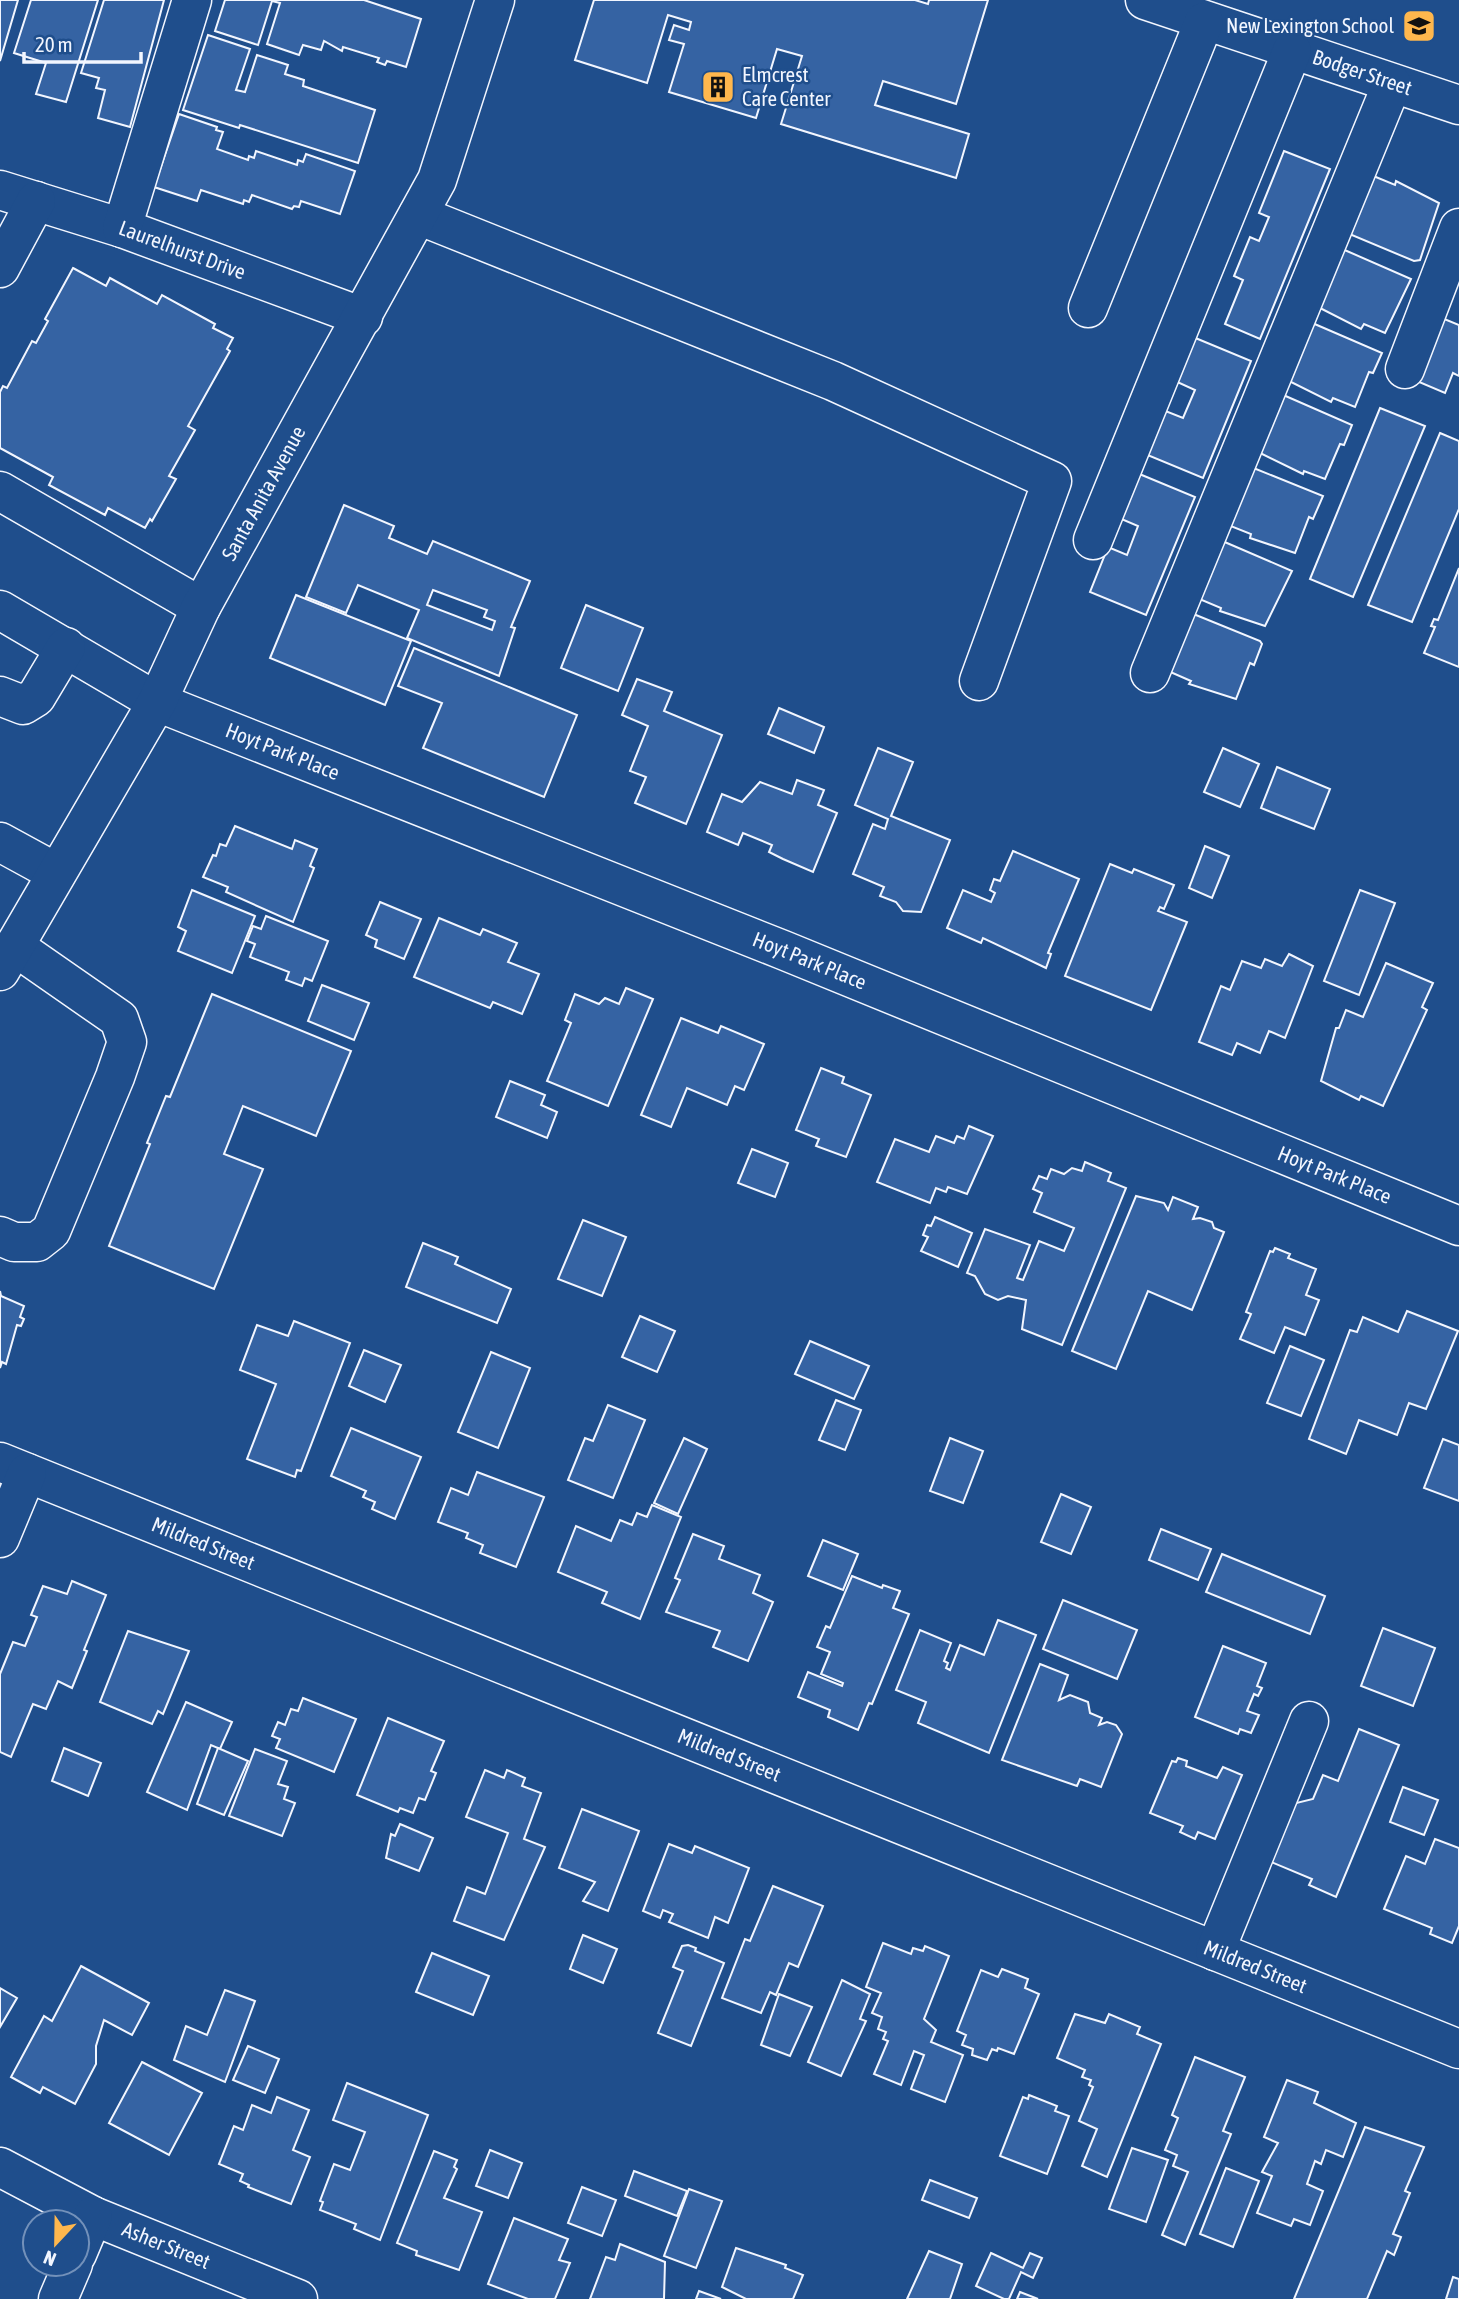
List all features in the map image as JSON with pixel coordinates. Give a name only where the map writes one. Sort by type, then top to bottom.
[{"type":"street","points":[[122,228],[192,0]]},
{"type":"street","name":"Santa Anita Avenue","points":[[7,959],[55,872],[156,702],[201,607],[437,180],[495,0]]},
{"type":"street","name":"Bodger Street","points":[[1145,0],[1204,22],[1459,105]]},
{"type":"street","points":[[1088,309],[1204,22]]},
{"type":"street","points":[[1093,540],[1292,51]]},
{"type":"street","points":[[1150,673],[1392,84]]},
{"type":"street","name":"Laurelhurst Drive","points":[[0,190],[122,228],[363,317]]},
{"type":"street","points":[[0,268],[36,201]]},
{"type":"street","points":[[418,215],[833,381],[1052,481],[979,681]]},
{"type":"street","points":[[1405,369],[1459,228]]},
{"type":"street","points":[[0,491],[201,607]]},
{"type":"street","name":"Hoyt Park Place","points":[[0,610],[156,702],[783,950],[1459,1226]]},
{"type":"street","points":[[6,699],[23,705],[36,697],[66,647]]},
{"type":"street","points":[[0,842],[55,872]]},
{"type":"street","points":[[0,1236],[14,1242],[37,1242],[51,1231],[116,1077],[127,1042],[119,1018],[7,959]]},
{"type":"street","points":[[0,1538],[14,1467]]},
{"type":"street","name":"Mildred Street","points":[[14,1467],[1459,2049]]},
{"type":"street","points":[[1215,1951],[1309,1721]]},
{"type":"street","name":"Asher Street","points":[[0,2167],[93,2216],[298,2299]]},
{"type":"street","points":[[91,2221],[93,2216]]},
{"type":"street","points":[[58,2299],[67,2278]]},
{"type":"building","points":[[0,0],[18,0],[0,61]]},
{"type":"building","points":[[31,0],[98,0],[66,102],[36,94],[46,63],[14,53]]},
{"type":"building","points":[[104,0],[164,0],[130,127],[98,118],[105,90],[96,88],[99,78],[81,73]]},
{"type":"building","points":[[225,0],[364,0],[421,19],[406,67],[387,61],[385,65],[377,62],[379,58],[343,47],[342,51],[324,41],[321,50],[303,45],[299,55],[267,44],[280,3],[272,1],[258,45],[215,31]]},
{"type":"building","name":"Elmcrest Care Center","points":[[594,0],[915,0],[928,4],[929,0],[988,0],[956,104],[883,81],[875,105],[969,134],[956,178],[781,124],[802,56],[777,49],[756,118],[669,92],[684,44],[669,40],[674,25],[689,30],[691,22],[668,15],[647,83],[575,60]]},
{"type":"building","points":[[208,35],[250,49],[236,90],[245,92],[257,55],[288,65],[285,74],[304,80],[303,86],[375,110],[358,163],[240,125],[239,128],[183,110]]},
{"type":"building","points":[[179,114],[217,127],[216,130],[223,132],[217,149],[248,160],[249,156],[254,158],[256,151],[297,165],[298,160],[303,162],[306,154],[355,171],[340,214],[301,201],[299,207],[294,206],[292,209],[252,195],[249,202],[244,200],[243,204],[201,190],[197,201],[154,187]]},
{"type":"building","points":[[1284,151],[1330,169],[1260,339],[1225,324],[1243,280],[1234,276],[1250,237],[1259,241],[1269,217],[1259,213]]},
{"type":"building","points":[[1371,175],[1395,185],[1396,181],[1439,203],[1420,260],[1414,261],[1347,233]]},
{"type":"building","points":[[1340,248],[1411,279],[1385,333],[1364,324],[1361,329],[1316,306]]},
{"type":"building","points":[[73,268],[106,286],[110,278],[157,304],[162,295],[215,324],[213,328],[233,338],[227,349],[230,351],[188,426],[195,430],[169,476],[176,479],[152,521],[150,519],[145,528],[108,508],[105,515],[49,485],[53,477],[0,448],[0,392],[3,386],[7,388],[32,341],[36,343],[48,321],[45,319]]},
{"type":"building","points":[[1437,316],[1459,325],[1459,376],[1453,373],[1445,393],[1412,379]]},
{"type":"building","points":[[1310,322],[1382,353],[1373,373],[1369,372],[1355,407],[1333,398],[1331,402],[1287,380]]},
{"type":"building","points":[[1193,337],[1251,361],[1203,478],[1145,454],[1163,410],[1183,418],[1195,390],[1175,381]]},
{"type":"building","points":[[1281,394],[1352,425],[1344,445],[1340,444],[1325,479],[1304,471],[1303,474],[1258,452]]},
{"type":"building","points":[[1380,408],[1425,426],[1353,597],[1310,579]]},
{"type":"building","points":[[1440,433],[1459,441],[1459,509],[1412,622],[1368,605]]},
{"type":"building","points":[[1251,467],[1323,496],[1313,519],[1309,517],[1295,553],[1250,538],[1251,534],[1228,525]]},
{"type":"building","points":[[1137,473],[1195,497],[1146,615],[1090,592],[1108,547],[1127,555],[1138,526],[1119,518]]},
{"type":"building","points":[[344,505],[394,526],[389,538],[427,554],[433,541],[530,581],[511,627],[515,628],[499,676],[407,638],[419,610],[358,585],[346,613],[306,597]],"holes":[[[433,590],[487,610],[484,617],[495,621],[492,630],[427,605]]]},
{"type":"building","points":[[1220,540],[1292,571],[1265,626],[1220,611],[1221,608],[1197,598]]},
{"type":"building","points":[[1459,568],[1459,667],[1424,653],[1435,627],[1431,626],[1434,619],[1438,620]]},
{"type":"building","points":[[296,595],[411,641],[385,705],[270,658]]},
{"type":"building","points":[[586,605],[643,628],[618,691],[561,668]]},
{"type":"building","points":[[1191,613],[1262,644],[1254,665],[1250,663],[1236,699],[1189,684],[1191,681],[1168,671]]},
{"type":"building","points":[[414,648],[577,715],[544,797],[423,748],[442,703],[398,686]]},
{"type":"building","points":[[637,679],[672,692],[664,711],[722,735],[686,824],[635,803],[646,777],[630,771],[648,726],[622,715]]},
{"type":"building","points":[[779,708],[824,727],[814,753],[768,734]]},
{"type":"building","points":[[878,748],[913,762],[891,816],[950,840],[921,912],[903,911],[896,902],[880,896],[884,887],[853,874],[873,824],[885,829],[888,819],[855,805]]},
{"type":"building","points":[[1223,748],[1259,764],[1240,807],[1204,792]]},
{"type":"building","points":[[1277,767],[1330,789],[1314,829],[1261,808]]},
{"type":"building","points":[[797,780],[824,790],[818,805],[837,813],[813,872],[769,852],[772,845],[743,833],[738,845],[707,832],[722,794],[742,802],[760,782],[792,794]]},
{"type":"building","points":[[235,826],[292,849],[295,840],[317,849],[310,866],[314,868],[293,922],[226,892],[228,887],[203,877],[213,855],[216,856],[220,844],[226,846]]},
{"type":"building","points":[[1205,846],[1229,856],[1212,898],[1189,888]]},
{"type":"building","points":[[1013,851],[1079,879],[1048,953],[1051,954],[1046,968],[983,938],[981,943],[947,928],[963,890],[991,902],[995,893],[990,890],[994,879],[1000,881]]},
{"type":"building","points":[[1110,864],[1132,873],[1134,869],[1174,885],[1164,909],[1160,907],[1158,911],[1187,922],[1151,1010],[1065,976]]},
{"type":"building","points":[[192,890],[255,916],[232,973],[178,951],[186,931],[178,927]]},
{"type":"building","points":[[1360,890],[1395,903],[1359,995],[1324,981]]},
{"type":"building","points":[[380,902],[421,919],[404,959],[375,947],[377,940],[366,935]]},
{"type":"building","points":[[266,916],[328,941],[312,981],[305,978],[302,986],[286,980],[289,972],[250,957],[255,944],[247,941],[253,926],[261,929]]},
{"type":"building","points":[[439,918],[480,935],[483,929],[517,943],[508,962],[539,974],[522,1014],[493,1002],[490,1008],[414,977]]},
{"type":"building","points":[[1289,954],[1313,966],[1285,1038],[1269,1031],[1260,1053],[1237,1043],[1232,1055],[1199,1042],[1221,986],[1230,990],[1242,961],[1261,968],[1265,959],[1282,966]]},
{"type":"building","points":[[1386,963],[1433,983],[1422,1007],[1427,1010],[1383,1106],[1361,1096],[1359,1100],[1321,1081],[1336,1028],[1339,1028],[1346,1010],[1363,1017]]},
{"type":"building","points":[[322,985],[369,1003],[354,1040],[308,1021]]},
{"type":"building","points":[[626,988],[653,999],[608,1106],[547,1081],[571,1023],[565,1020],[575,994],[599,1004],[605,998],[619,1004]]},
{"type":"building","points":[[212,994],[351,1051],[316,1136],[243,1106],[224,1154],[263,1169],[214,1289],[109,1246],[166,1096],[170,1097]]},
{"type":"building","points":[[681,1018],[718,1033],[721,1026],[764,1044],[744,1090],[735,1086],[727,1105],[687,1088],[671,1127],[641,1115]]},
{"type":"building","points":[[821,1068],[844,1077],[842,1083],[871,1095],[846,1157],[816,1146],[819,1139],[796,1130]]},
{"type":"building","points":[[510,1081],[545,1095],[541,1105],[557,1112],[547,1138],[496,1117]]},
{"type":"building","points":[[969,1126],[993,1136],[967,1194],[948,1187],[946,1192],[936,1188],[930,1203],[877,1182],[895,1139],[929,1152],[936,1136],[954,1143],[957,1136],[964,1139]]},
{"type":"building","points":[[752,1149],[788,1163],[775,1197],[738,1183]]},
{"type":"building","points":[[1085,1162],[1111,1173],[1108,1181],[1126,1188],[1062,1345],[1022,1329],[1026,1300],[1008,1296],[998,1300],[985,1294],[975,1276],[967,1273],[985,1229],[1030,1245],[1017,1278],[1023,1280],[1039,1241],[1064,1251],[1074,1228],[1034,1212],[1042,1193],[1033,1189],[1039,1176],[1047,1179],[1051,1169],[1064,1174],[1072,1168],[1082,1171]]},
{"type":"building","points":[[1136,1196],[1164,1203],[1168,1210],[1173,1197],[1198,1207],[1193,1219],[1212,1222],[1214,1228],[1224,1232],[1192,1310],[1148,1291],[1116,1369],[1072,1351]]},
{"type":"building","points":[[935,1217],[972,1233],[958,1267],[921,1251],[928,1237],[923,1235],[927,1225],[931,1226]]},
{"type":"building","points":[[583,1220],[626,1237],[602,1296],[558,1279]]},
{"type":"building","points":[[423,1243],[458,1257],[455,1264],[511,1289],[497,1323],[406,1287]]},
{"type":"building","points":[[1275,1248],[1290,1254],[1288,1258],[1316,1269],[1306,1295],[1319,1300],[1305,1335],[1285,1327],[1274,1353],[1240,1339],[1251,1314],[1246,1312],[1270,1251],[1273,1252]]},
{"type":"building","points":[[0,1291],[1,1296],[24,1306],[20,1317],[24,1319],[21,1326],[17,1325],[6,1364],[2,1362],[0,1368]]},
{"type":"building","points":[[1407,1311],[1458,1331],[1426,1409],[1409,1403],[1397,1435],[1359,1420],[1346,1454],[1309,1439],[1350,1330],[1357,1332],[1363,1317],[1398,1332]]},
{"type":"building","points":[[640,1316],[675,1331],[657,1372],[622,1357]]},
{"type":"building","points":[[294,1321],[350,1343],[301,1471],[297,1470],[295,1477],[247,1459],[276,1384],[240,1370],[257,1325],[288,1336]]},
{"type":"building","points":[[810,1341],[869,1366],[854,1399],[795,1374]]},
{"type":"building","points":[[1290,1346],[1324,1360],[1301,1416],[1267,1403]]},
{"type":"building","points":[[364,1350],[401,1365],[385,1402],[349,1386]]},
{"type":"building","points":[[491,1352],[530,1368],[498,1448],[458,1432]]},
{"type":"building","points":[[836,1400],[861,1410],[845,1450],[819,1440]]},
{"type":"building","points":[[608,1405],[645,1420],[613,1498],[568,1480],[585,1438],[593,1441]]},
{"type":"building","points":[[351,1428],[421,1457],[395,1519],[372,1509],[375,1502],[363,1497],[366,1491],[331,1476]]},
{"type":"building","points":[[684,1438],[707,1449],[678,1514],[654,1503]]},
{"type":"building","points":[[950,1438],[983,1451],[963,1503],[930,1491]]},
{"type":"building","points":[[1443,1439],[1459,1445],[1459,1501],[1424,1488]]},
{"type":"building","points":[[477,1472],[544,1497],[516,1567],[480,1553],[483,1545],[466,1538],[468,1533],[438,1522],[451,1488],[468,1495]]},
{"type":"building","points":[[1061,1494],[1091,1507],[1071,1554],[1041,1542]]},
{"type":"building","points":[[652,1505],[681,1517],[640,1619],[602,1603],[607,1592],[558,1572],[576,1526],[611,1541],[620,1520],[632,1525],[637,1513],[647,1517]]},
{"type":"building","points":[[1161,1529],[1211,1549],[1198,1580],[1149,1560]]},
{"type":"building","points":[[693,1534],[724,1546],[719,1559],[760,1575],[753,1593],[773,1602],[748,1661],[713,1647],[720,1631],[666,1612],[680,1580],[675,1578]]},
{"type":"building","points":[[823,1540],[858,1554],[843,1590],[808,1576]]},
{"type":"building","points":[[1222,1554],[1325,1596],[1310,1634],[1206,1592]]},
{"type":"building","points":[[852,1576],[882,1588],[883,1585],[900,1591],[893,1608],[909,1614],[872,1704],[869,1703],[858,1730],[828,1717],[830,1710],[798,1697],[808,1672],[842,1686],[843,1683],[821,1674],[830,1652],[817,1647],[826,1626],[830,1628]]},
{"type":"building","points":[[72,1581],[106,1595],[84,1650],[87,1651],[72,1688],[58,1681],[46,1709],[33,1704],[11,1757],[0,1752],[0,1674],[13,1642],[25,1646],[37,1617],[31,1615],[43,1586],[67,1594]]},
{"type":"building","points":[[1063,1600],[1137,1630],[1117,1679],[1043,1649]]},
{"type":"building","points":[[998,1620],[1036,1635],[989,1753],[918,1723],[926,1702],[896,1690],[920,1630],[951,1643],[944,1661],[948,1663],[946,1668],[950,1670],[960,1645],[984,1655]]},
{"type":"building","points":[[1383,1628],[1435,1648],[1413,1706],[1361,1686]]},
{"type":"building","points":[[128,1631],[189,1651],[163,1714],[158,1711],[152,1724],[100,1702]]},
{"type":"building","points":[[1223,1646],[1266,1663],[1257,1686],[1262,1688],[1258,1696],[1254,1694],[1247,1711],[1259,1715],[1251,1733],[1240,1729],[1238,1734],[1195,1717]]},
{"type":"building","points":[[1040,1664],[1068,1675],[1059,1700],[1070,1695],[1088,1702],[1090,1713],[1102,1718],[1099,1725],[1107,1722],[1116,1725],[1122,1734],[1101,1787],[1080,1779],[1077,1786],[1002,1760]]},
{"type":"building","points":[[303,1698],[356,1719],[334,1772],[276,1748],[280,1739],[272,1736],[278,1722],[285,1725],[291,1709],[298,1711]]},
{"type":"building","points":[[186,1702],[232,1722],[220,1749],[211,1745],[187,1810],[147,1792]]},
{"type":"building","points":[[388,1718],[444,1741],[431,1771],[436,1773],[425,1800],[419,1798],[413,1813],[400,1808],[398,1812],[357,1795]]},
{"type":"building","points":[[1359,1729],[1399,1745],[1336,1897],[1309,1885],[1312,1879],[1264,1859],[1292,1804],[1313,1799],[1323,1775],[1338,1781]]},
{"type":"building","points":[[64,1748],[101,1763],[88,1796],[52,1781]]},
{"type":"building","points":[[218,1748],[248,1761],[224,1815],[197,1804]]},
{"type":"building","points":[[255,1749],[287,1761],[278,1784],[288,1787],[284,1799],[295,1803],[282,1836],[229,1816]]},
{"type":"building","points":[[1178,1758],[1187,1761],[1186,1766],[1217,1778],[1223,1767],[1242,1775],[1215,1839],[1198,1832],[1195,1839],[1180,1832],[1183,1826],[1150,1813],[1172,1761],[1176,1762]]},
{"type":"building","points":[[485,1770],[504,1778],[507,1770],[525,1778],[522,1786],[541,1793],[524,1839],[545,1847],[504,1940],[454,1921],[467,1887],[485,1894],[508,1833],[466,1817]]},
{"type":"building","points":[[1403,1787],[1438,1800],[1424,1835],[1390,1822]]},
{"type":"building","points":[[582,1809],[639,1831],[608,1911],[583,1901],[595,1882],[559,1868]]},
{"type":"building","points":[[400,1824],[433,1838],[419,1871],[386,1858],[391,1834],[395,1836]]},
{"type":"building","points":[[1435,1839],[1459,1848],[1459,1926],[1452,1943],[1430,1934],[1432,1928],[1384,1909],[1406,1856],[1425,1864]]},
{"type":"building","points":[[669,1844],[692,1853],[695,1846],[749,1868],[728,1923],[715,1917],[708,1938],[669,1922],[673,1914],[663,1910],[660,1918],[643,1911]]},
{"type":"building","points":[[773,1886],[823,1906],[798,1967],[789,1963],[776,1995],[770,1992],[761,2013],[722,1998],[745,1939],[750,1941]]},
{"type":"building","points":[[583,1935],[617,1949],[603,1983],[570,1969]]},
{"type":"building","points":[[883,1943],[911,1954],[913,1948],[923,1951],[925,1946],[949,1956],[924,2019],[936,2030],[931,2042],[963,2055],[945,2102],[911,2089],[924,2055],[914,2051],[901,2085],[874,2074],[888,2041],[883,2039],[886,2032],[878,2029],[882,2017],[872,2013],[881,1993],[866,1987]]},
{"type":"building","points":[[682,1946],[696,1948],[695,1951],[724,1963],[691,2046],[658,2033],[683,1971],[673,1967]]},
{"type":"building","points":[[432,1953],[489,1976],[473,2015],[416,1992]]},
{"type":"building","points":[[81,1966],[149,2003],[132,2035],[104,2020],[96,2046],[96,2064],[75,2104],[43,2087],[40,2093],[11,2077],[44,2016],[52,2021]]},
{"type":"building","points":[[1002,1969],[1028,1979],[1025,1988],[1039,1994],[1014,2054],[998,2048],[997,2051],[992,2049],[987,2060],[972,2055],[973,2049],[962,2045],[966,2035],[957,2031],[981,1970],[998,1977]]},
{"type":"building","points":[[842,1980],[870,1994],[860,2019],[866,2021],[841,2076],[808,2062]]},
{"type":"building","points":[[0,1988],[17,1998],[0,2027]]},
{"type":"building","points":[[225,1990],[255,2001],[225,2082],[174,2060],[186,2026],[207,2035]]},
{"type":"building","points":[[779,1994],[812,2007],[790,2056],[761,2045]]},
{"type":"building","points":[[1075,2014],[1105,2023],[1109,2014],[1140,2027],[1137,2034],[1161,2044],[1107,2177],[1082,2166],[1097,2129],[1079,2121],[1093,2087],[1089,2085],[1091,2080],[1082,2077],[1085,2070],[1057,2058]]},
{"type":"building","points":[[248,2046],[279,2059],[265,2093],[233,2080]]},
{"type":"building","points":[[1195,2057],[1245,2077],[1223,2131],[1231,2134],[1185,2245],[1162,2235],[1188,2172],[1173,2166],[1177,2155],[1165,2150],[1178,2118],[1172,2115]]},
{"type":"building","points":[[142,2062],[202,2093],[169,2155],[109,2123]]},
{"type":"building","points":[[1287,2080],[1318,2092],[1314,2103],[1356,2123],[1343,2157],[1326,2150],[1321,2164],[1315,2161],[1307,2184],[1323,2191],[1310,2225],[1294,2219],[1291,2226],[1257,2213],[1272,2176],[1262,2172],[1278,2143],[1264,2137]]},
{"type":"building","points":[[347,2083],[428,2115],[380,2240],[354,2229],[356,2224],[320,2210],[323,2202],[320,2201],[334,2164],[350,2170],[365,2132],[333,2120]]},
{"type":"building","points":[[1029,2095],[1057,2106],[1055,2111],[1069,2116],[1047,2174],[1000,2156],[1023,2097],[1028,2099]]},
{"type":"building","points":[[277,2097],[309,2110],[293,2150],[310,2157],[291,2204],[248,2187],[249,2185],[240,2181],[243,2174],[219,2164],[234,2126],[243,2130],[252,2105],[271,2113]]},
{"type":"building","points":[[1365,2127],[1424,2147],[1405,2191],[1410,2193],[1393,2234],[1401,2237],[1394,2255],[1387,2251],[1367,2299],[1294,2299]]},
{"type":"building","points":[[1132,2148],[1168,2160],[1146,2222],[1109,2209]]},
{"type":"building","points":[[490,2150],[522,2163],[508,2198],[476,2186]]},
{"type":"building","points":[[434,2151],[457,2160],[454,2167],[457,2169],[444,2198],[482,2212],[459,2270],[416,2255],[417,2251],[397,2243]]},
{"type":"building","points":[[1226,2168],[1259,2181],[1233,2247],[1200,2234]]},
{"type":"building","points":[[634,2171],[687,2191],[677,2216],[625,2196]]},
{"type":"building","points":[[930,2180],[977,2198],[969,2218],[922,2200]]},
{"type":"building","points":[[582,2187],[616,2200],[602,2236],[568,2223]]},
{"type":"building","points":[[689,2189],[722,2201],[696,2268],[664,2256]]},
{"type":"building","points":[[514,2218],[568,2239],[559,2260],[570,2263],[555,2299],[528,2299],[488,2284]]},
{"type":"building","points":[[620,2244],[665,2262],[664,2299],[590,2299],[606,2257],[615,2260]]},
{"type":"building","points":[[736,2248],[786,2265],[785,2268],[803,2275],[793,2299],[746,2299],[722,2287]]},
{"type":"building","points":[[929,2251],[962,2264],[950,2299],[907,2299]]},
{"type":"building","points":[[991,2253],[1023,2268],[1030,2253],[1042,2258],[1033,2278],[1021,2272],[1009,2299],[1004,2299],[976,2286]]},
{"type":"building","points":[[1453,2277],[1459,2279],[1459,2299],[1446,2299]]},
{"type":"building","points":[[699,2291],[721,2299],[696,2299]]},
{"type":"building","points":[[1020,2292],[1038,2299],[1017,2299]]},
{"type":"place","name":"New Lexington School","points":[[1419,26]]},
{"type":"place","name":"Elmcrest Care Center","points":[[718,87]]}]
